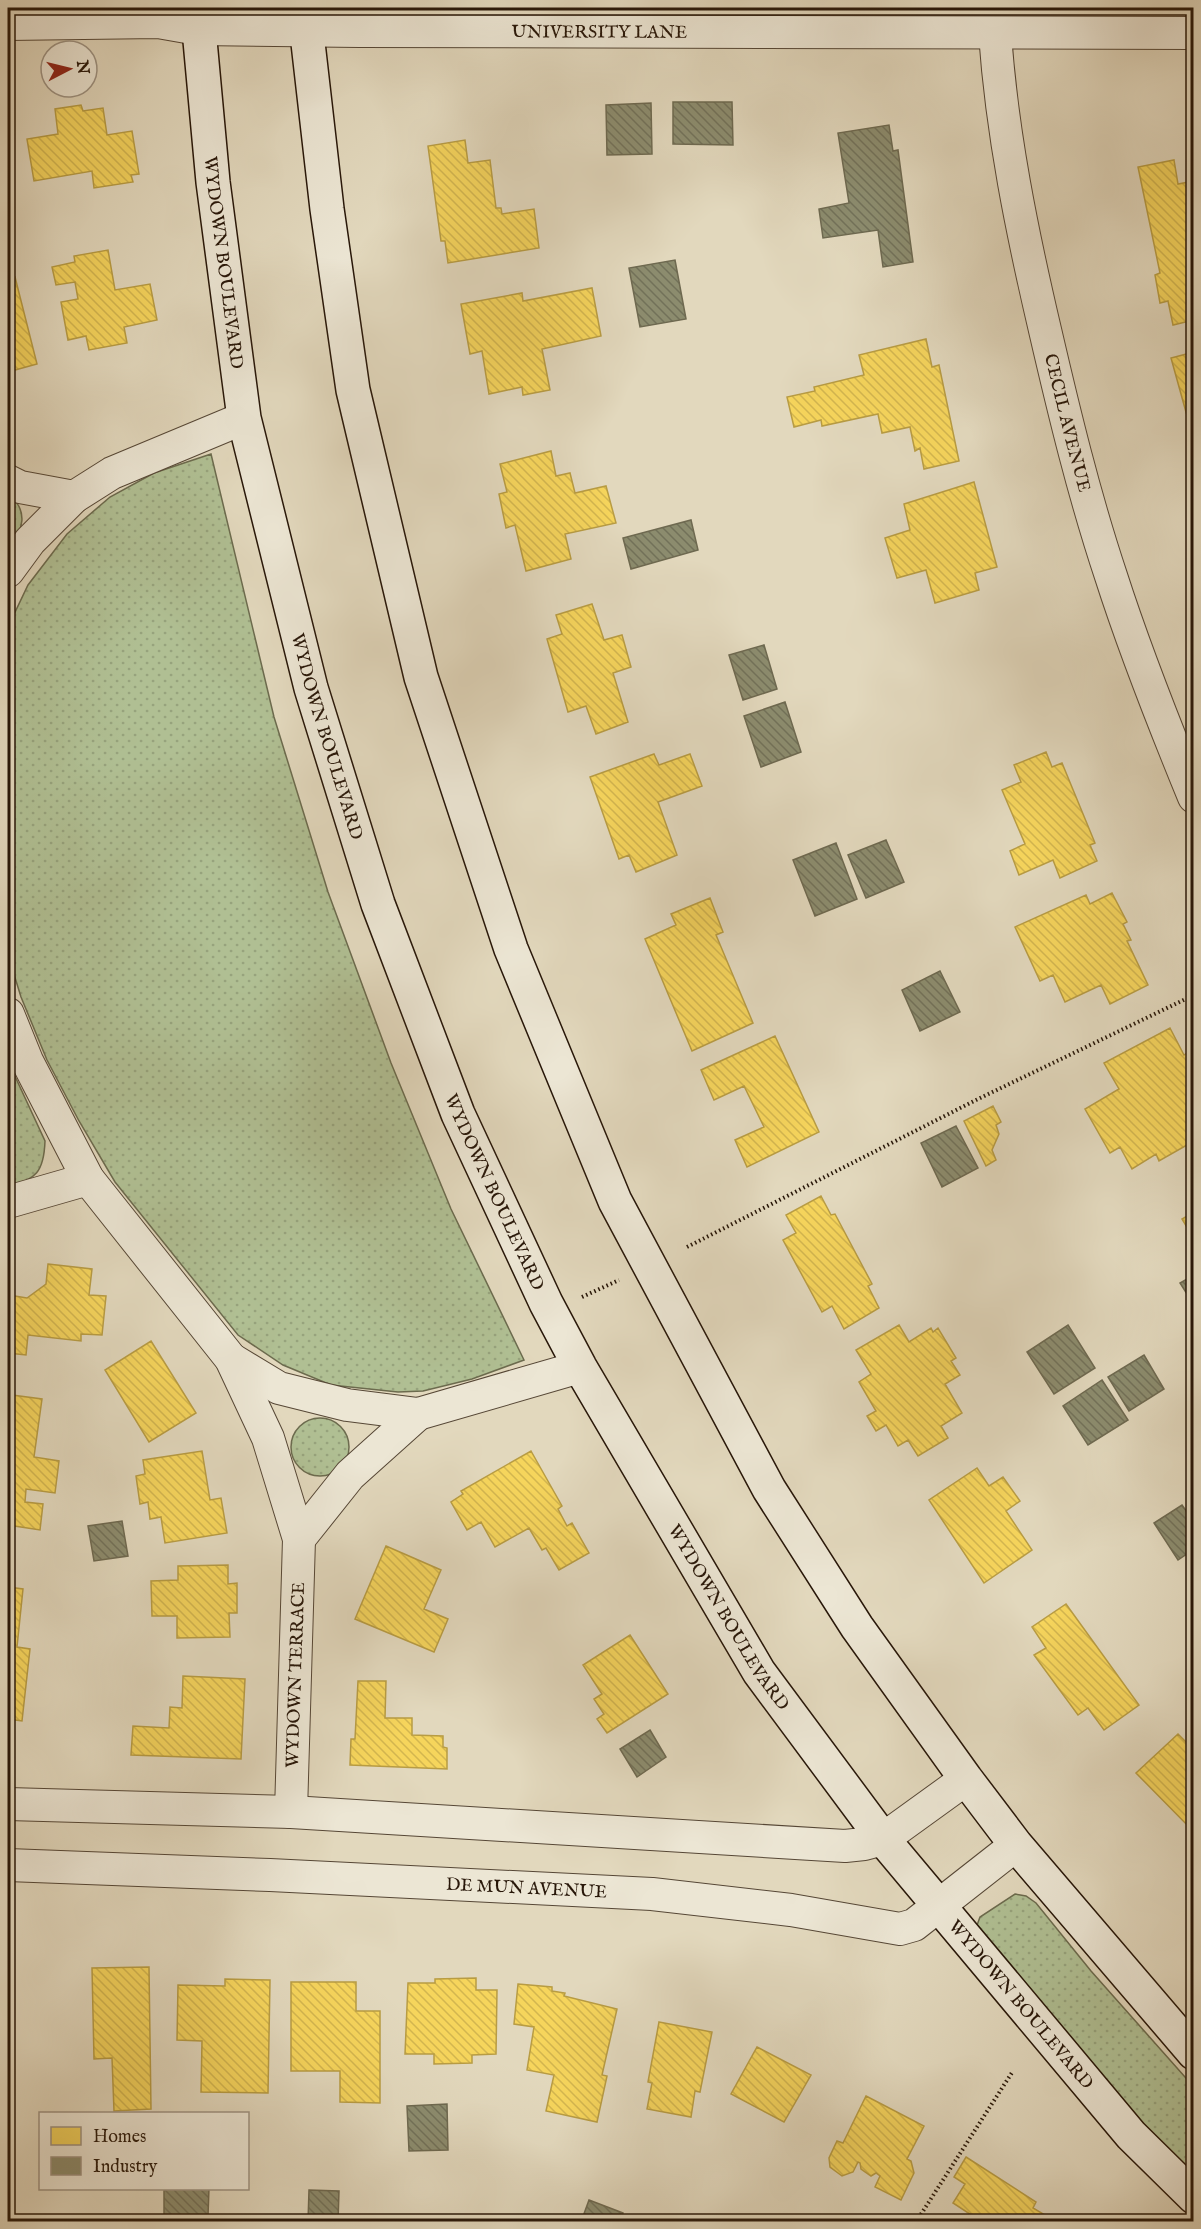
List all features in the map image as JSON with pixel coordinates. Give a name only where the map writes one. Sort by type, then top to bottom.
[{"type":"street","name":"UNIVERSITY LANE","points":[[8,24],[158,22],[197,18],[995,34],[1194,33]]},
{"type":"street","name":"WYDOWN BOULEVARD","points":[[197,18],[213,182],[244,418],[311,688],[378,904],[458,1114],[546,1303],[580,1367],[759,1672],[883,1839],[1131,2135],[1194,2197]]},
{"type":"street","points":[[304,19],[327,209],[353,390],[421,677],[512,949],[615,1201],[769,1489],[857,1627],[1016,1845],[1194,2053]]},
{"type":"street","name":"CECIL AVENUE","points":[[995,34],[1009,157],[1034,280],[1068,426],[1110,574],[1155,702],[1194,797]]},
{"type":"street","points":[[8,571],[30,541],[74,497],[112,473],[244,418]]},
{"type":"street","points":[[8,481],[20,487],[74,497]]},
{"type":"street","name":"WYDOWN TERRACE","points":[[8,1014],[27,1061],[88,1179],[231,1359],[268,1438],[299,1539],[291,1812]]},
{"type":"street","points":[[8,1202],[88,1179]]},
{"type":"street","name":"WYDOWN TERRACE","points":[[231,1359],[279,1388],[347,1405],[418,1414],[580,1367]]},
{"type":"street","name":"WYDOWN TERRACE","points":[[299,1539],[350,1475],[418,1414]]},
{"type":"street","points":[[8,1804],[291,1812],[845,1845],[864,1844],[883,1839],[966,1779]]},
{"type":"street","name":"DE MUN AVENUE","points":[[8,1865],[652,1894],[791,1910],[900,1929],[914,1925],[1016,1845]]},
{"type":"path","points":[[687,1247],[976,1100],[1194,995]]},
{"type":"path","points":[[576,1300],[622,1278]]},
{"type":"path","points":[[916,2222],[1013,2071]]},
{"type":"green space","points":[[211,454],[274,717],[328,892],[391,1063],[451,1209],[524,1360],[472,1379],[423,1391],[398,1392],[331,1385],[283,1365],[238,1335],[115,1182],[47,1060],[21,997],[8,955],[8,627],[28,585],[67,534],[110,497],[154,473]]},
{"type":"green space","points":[[8,494],[19,507],[22,521],[18,535],[8,548]]},
{"type":"green space","points":[[8,1069],[13,1072],[45,1141],[43,1160],[37,1173],[8,1188]]},
{"type":"green space","points":[[320,1418],[331,1420],[341,1426],[347,1436],[349,1447],[347,1458],[341,1468],[331,1474],[320,1476],[309,1474],[299,1468],[293,1458],[291,1447],[293,1436],[299,1426],[309,1420]]},
{"type":"green space","points":[[1015,1894],[1026,1896],[1036,1903],[1091,1971],[1193,2086],[1193,2182],[1147,2133],[976,1928],[980,1917]]},
{"type":"building: Homes","points":[[81,105],[83,111],[103,108],[107,135],[132,131],[139,174],[131,175],[133,182],[94,188],[92,171],[34,181],[27,139],[58,134],[55,109]]},
{"type":"building: Homes","points":[[465,140],[468,163],[490,160],[496,208],[501,208],[502,214],[534,209],[539,248],[448,263],[445,241],[441,241],[428,146]]},
{"type":"building: Homes","points":[[1174,160],[1178,184],[1194,181],[1194,320],[1173,325],[1168,301],[1160,303],[1155,275],[1160,273],[1138,167]]},
{"type":"building: Homes","points":[[108,250],[115,290],[150,284],[157,320],[124,327],[127,343],[89,350],[86,336],[68,340],[61,302],[78,299],[75,282],[56,285],[52,267],[75,262],[74,256]]},
{"type":"building: Homes","points":[[15,277],[37,364],[8,372],[8,279]]},
{"type":"building: Homes","points":[[592,288],[601,336],[542,349],[550,390],[523,395],[522,387],[489,394],[482,351],[470,354],[461,304],[522,293],[523,301]]},
{"type":"building: Homes","points":[[926,339],[932,367],[939,365],[959,461],[924,469],[920,448],[915,451],[910,427],[882,433],[878,414],[822,426],[821,420],[794,427],[787,397],[815,391],[814,387],[864,375],[859,355]]},
{"type":"building: Homes","points":[[1194,352],[1194,441],[1171,358]]},
{"type":"building: Homes","points":[[551,451],[556,476],[570,473],[575,493],[606,486],[616,523],[565,534],[571,559],[526,571],[515,525],[506,528],[499,494],[507,492],[500,464]]},
{"type":"building: Homes","points":[[974,482],[997,567],[975,573],[979,590],[935,603],[926,570],[897,578],[885,538],[910,530],[904,504]]},
{"type":"building: Homes","points":[[592,604],[604,640],[622,635],[631,667],[613,673],[628,722],[596,734],[586,706],[568,712],[547,639],[562,634],[556,615]]},
{"type":"building: Homes","points":[[1046,752],[1052,767],[1062,763],[1095,843],[1090,845],[1097,861],[1060,878],[1053,860],[1019,875],[1010,851],[1025,844],[1002,790],[1021,782],[1014,765]]},
{"type":"building: Homes","points":[[654,754],[659,765],[690,754],[702,786],[658,802],[677,855],[636,872],[629,855],[619,859],[590,777]]},
{"type":"building: Homes","points":[[1112,893],[1127,922],[1123,924],[1131,940],[1127,941],[1148,985],[1110,1004],[1101,985],[1065,1002],[1053,975],[1040,981],[1015,927],[1086,895],[1090,904]]},
{"type":"building: Homes","points":[[710,898],[723,932],[716,935],[753,1023],[692,1051],[645,939],[676,925],[671,914]]},
{"type":"building: Homes","points":[[1170,1028],[1184,1055],[1190,1051],[1194,1058],[1194,1141],[1159,1161],[1156,1154],[1132,1169],[1120,1147],[1110,1153],[1085,1109],[1119,1089],[1104,1063]]},
{"type":"building: Homes","points":[[775,1036],[819,1132],[747,1167],[735,1140],[764,1127],[744,1086],[714,1100],[701,1070]]},
{"type":"building: Homes","points":[[993,1106],[1001,1122],[996,1125],[999,1134],[992,1150],[996,1160],[986,1166],[964,1121]]},
{"type":"building: Homes","points":[[821,1196],[831,1215],[835,1214],[872,1284],[868,1286],[879,1308],[844,1329],[832,1306],[822,1312],[783,1240],[796,1233],[786,1215]]},
{"type":"building: Homes","points":[[1194,1212],[1194,1239],[1182,1219]]},
{"type":"building: Homes","points":[[48,1264],[92,1269],[89,1295],[106,1296],[102,1335],[81,1334],[81,1341],[28,1335],[26,1355],[8,1353],[8,1295],[27,1298],[46,1284]]},
{"type":"building: Homes","points":[[899,1325],[909,1342],[931,1328],[933,1332],[938,1328],[956,1358],[951,1361],[960,1375],[945,1384],[962,1413],[941,1426],[948,1438],[918,1456],[908,1440],[898,1446],[886,1425],[876,1431],[867,1416],[876,1411],[859,1382],[871,1374],[856,1350]]},
{"type":"building: Homes","points":[[151,1341],[196,1413],[149,1442],[105,1370]]},
{"type":"building: Homes","points":[[12,1395],[42,1399],[34,1457],[59,1461],[55,1493],[26,1489],[25,1502],[43,1504],[40,1530],[8,1525],[8,1427]]},
{"type":"building: Homes","points":[[202,1451],[210,1500],[221,1498],[227,1533],[165,1543],[161,1517],[150,1519],[148,1502],[140,1504],[136,1476],[145,1474],[143,1460]]},
{"type":"building: Homes","points":[[531,1451],[562,1506],[558,1509],[567,1526],[572,1523],[589,1553],[559,1570],[546,1548],[542,1550],[529,1528],[495,1547],[481,1522],[467,1530],[451,1502],[463,1494],[461,1491]]},
{"type":"building: Homes","points":[[977,1468],[989,1486],[1003,1477],[1020,1501],[1006,1511],[1032,1550],[984,1583],[929,1500]]},
{"type":"building: Homes","points":[[386,1546],[441,1570],[424,1609],[448,1619],[434,1652],[355,1619]]},
{"type":"building: Homes","points":[[228,1565],[228,1584],[237,1583],[237,1613],[229,1613],[230,1637],[177,1638],[177,1616],[152,1616],[151,1581],[178,1580],[178,1566]]},
{"type":"building: Homes","points":[[8,1587],[23,1589],[17,1647],[30,1649],[22,1721],[8,1719]]},
{"type":"building: Homes","points":[[1066,1604],[1139,1705],[1104,1730],[1088,1708],[1078,1715],[1034,1655],[1046,1648],[1032,1627]]},
{"type":"building: Homes","points":[[630,1635],[668,1694],[607,1733],[597,1719],[604,1714],[594,1699],[602,1694],[583,1665]]},
{"type":"building: Homes","points":[[183,1676],[245,1679],[241,1759],[131,1755],[133,1726],[169,1728],[170,1707],[182,1708]]},
{"type":"building: Homes","points":[[358,1681],[386,1681],[385,1718],[412,1718],[412,1735],[443,1736],[443,1747],[447,1748],[447,1769],[350,1765],[351,1739],[355,1739]]},
{"type":"building: Homes","points":[[1178,1734],[1194,1750],[1194,1832],[1136,1773]]},
{"type":"building: Homes","points":[[149,1967],[151,2109],[114,2111],[112,2058],[94,2059],[92,1968]]},
{"type":"building: Homes","points":[[476,1978],[476,1990],[497,1990],[496,2054],[472,2055],[472,2063],[434,2064],[434,2054],[405,2054],[408,1983],[435,1983],[435,1979]]},
{"type":"building: Homes","points":[[225,1979],[270,1980],[268,2093],[201,2092],[202,2041],[177,2040],[178,1985],[225,1986]]},
{"type":"building: Homes","points":[[291,1982],[356,1982],[356,2011],[380,2011],[380,2103],[340,2102],[340,2071],[291,2071]]},
{"type":"building: Homes","points":[[518,1984],[552,1987],[552,1991],[565,1993],[564,1996],[617,2009],[602,2075],[607,2076],[597,2122],[546,2111],[554,2075],[527,2070],[534,2027],[514,2024]]},
{"type":"building: Homes","points":[[659,2022],[712,2032],[700,2092],[695,2091],[691,2117],[647,2109],[652,2083],[648,2082]]},
{"type":"building: Homes","points":[[757,2047],[811,2075],[784,2122],[731,2094]]},
{"type":"building: Homes","points":[[866,2096],[924,2126],[907,2159],[911,2161],[914,2173],[901,2200],[875,2187],[880,2176],[876,2173],[871,2176],[861,2169],[858,2162],[853,2172],[842,2176],[830,2167],[829,2158],[837,2141],[843,2143]]},
{"type":"building: Homes","points":[[966,2157],[1036,2202],[1033,2208],[1050,2218],[1048,2222],[982,2222],[953,2203],[965,2184],[954,2177]]},
{"type":"building: Industry","points":[[673,102],[732,102],[733,145],[673,144]]},
{"type":"building: Industry","points":[[651,103],[652,154],[607,155],[606,105]]},
{"type":"building: Industry","points":[[889,125],[893,151],[898,150],[913,262],[883,267],[878,230],[823,238],[819,209],[849,203],[838,133]]},
{"type":"building: Industry","points":[[675,260],[686,319],[640,327],[629,268]]},
{"type":"building: Industry","points":[[691,520],[698,550],[631,569],[623,538]]},
{"type":"building: Industry","points":[[764,645],[777,689],[743,700],[729,655]]},
{"type":"building: Industry","points":[[785,702],[801,752],[761,767],[744,716]]},
{"type":"building: Industry","points":[[886,840],[904,882],[866,898],[848,855]]},
{"type":"building: Industry","points":[[836,843],[857,899],[815,916],[793,860]]},
{"type":"building: Industry","points":[[940,971],[960,1012],[920,1031],[902,990]]},
{"type":"building: Industry","points":[[956,1126],[978,1168],[942,1187],[921,1143]]},
{"type":"building: Industry","points":[[1194,1275],[1194,1305],[1180,1283]]},
{"type":"building: Industry","points":[[1068,1325],[1095,1368],[1054,1394],[1027,1352]]},
{"type":"building: Industry","points":[[1144,1355],[1164,1389],[1129,1411],[1108,1377]]},
{"type":"building: Industry","points":[[1102,1380],[1128,1420],[1088,1445],[1063,1406]]},
{"type":"building: Industry","points":[[1182,1505],[1194,1522],[1194,1549],[1178,1560],[1154,1523]]},
{"type":"building: Industry","points":[[122,1521],[128,1556],[94,1561],[88,1526]]},
{"type":"building: Industry","points":[[650,1730],[666,1757],[637,1777],[620,1749]]},
{"type":"building: Industry","points":[[447,2104],[448,2150],[409,2151],[407,2106]]},
{"type":"building: Industry","points":[[164,2190],[209,2190],[208,2216],[164,2216]]},
{"type":"building: Industry","points":[[309,2190],[339,2191],[338,2222],[308,2222]]},
{"type":"building: Industry","points":[[589,2200],[623,2213],[620,2222],[581,2222]]}]
